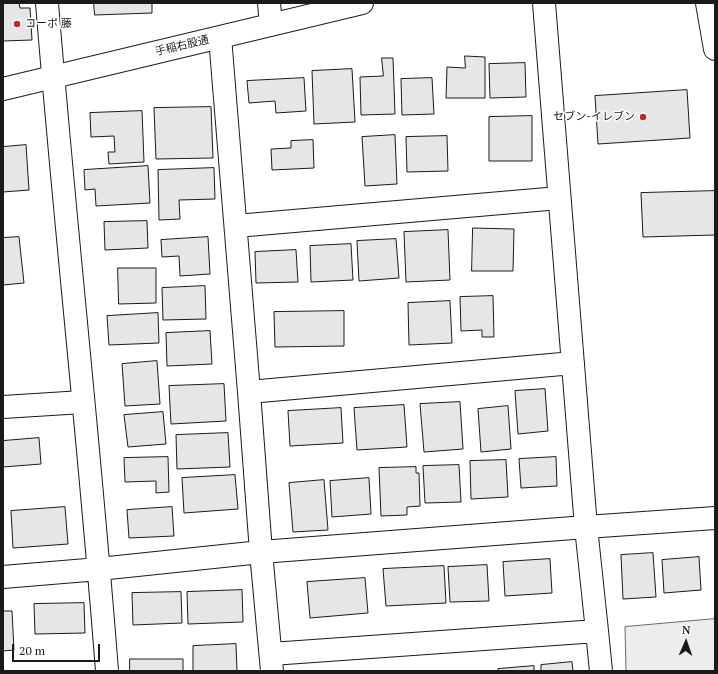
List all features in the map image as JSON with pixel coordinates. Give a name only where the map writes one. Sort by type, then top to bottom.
[{"type":"street","points":[[47,3],[107,671]]},
{"type":"street","points":[[269,3],[271,25]]},
{"type":"street","name":"手稲右股通","points":[[3,89],[362,3]]},
{"type":"street","points":[[544,3],[572,363],[600,671]]},
{"type":"street","points":[[707,3],[715,49]]},
{"type":"street","points":[[220,37],[250,392],[261,552],[272,663],[597,630]]},
{"type":"street","points":[[236,226],[559,198]]},
{"type":"street","points":[[250,392],[572,363]]},
{"type":"street","points":[[3,407],[83,402]]},
{"type":"street","points":[[3,577],[99,569],[261,552],[715,518]]},
{"type":"shaded area","points":[[715,619],[715,671],[626,671],[625,627]]},
{"type":"building","name":"コーポ 藤","points":[[3,3],[19,3],[20,8],[30,8],[32,40],[3,41]]},
{"type":"building","points":[[94,3],[152,3],[152,13],[95,15]]},
{"type":"building","points":[[465,56],[485,57],[485,98],[446,98],[447,67],[465,68]]},
{"type":"building","points":[[382,58],[393,58],[395,114],[361,115],[360,77],[383,76]]},
{"type":"building","points":[[525,63],[526,97],[490,98],[489,64]]},
{"type":"building","points":[[352,69],[355,122],[314,124],[312,71]]},
{"type":"building","points":[[304,78],[306,111],[276,113],[275,101],[249,103],[247,81]]},
{"type":"building","points":[[432,78],[434,114],[402,115],[401,79]]},
{"type":"building","name":"セブン-イレブン","points":[[687,90],[690,138],[598,144],[595,96]]},
{"type":"building","points":[[211,107],[213,158],[156,159],[154,108]]},
{"type":"building","points":[[142,111],[144,162],[109,164],[108,152],[115,152],[114,136],[91,137],[90,113]]},
{"type":"building","points":[[532,116],[532,161],[489,161],[489,117]]},
{"type":"building","points":[[395,135],[397,184],[365,186],[362,137]]},
{"type":"building","points":[[447,136],[448,171],[407,172],[406,137]]},
{"type":"building","points":[[313,140],[314,168],[272,170],[271,149],[291,148],[291,141]]},
{"type":"building","points":[[26,145],[29,190],[3,192],[3,147]]},
{"type":"building","points":[[148,166],[150,203],[96,206],[95,189],[85,190],[84,170]]},
{"type":"building","points":[[214,168],[215,199],[179,200],[180,219],[159,220],[158,170]]},
{"type":"building","points":[[715,191],[715,235],[643,237],[641,193]]},
{"type":"building","points":[[147,221],[148,248],[105,250],[104,222]]},
{"type":"building","points":[[473,228],[514,229],[513,271],[472,271]]},
{"type":"building","points":[[448,230],[450,280],[406,282],[404,232]]},
{"type":"building","points":[[19,237],[24,283],[3,285],[3,238]]},
{"type":"building","points":[[208,237],[210,274],[180,276],[179,256],[162,257],[161,240]]},
{"type":"building","points":[[396,239],[399,278],[359,281],[357,241]]},
{"type":"building","points":[[351,244],[353,280],[311,282],[310,246]]},
{"type":"building","points":[[296,250],[298,282],[256,283],[255,252]]},
{"type":"building","points":[[118,268],[156,268],[156,303],[119,304]]},
{"type":"building","points":[[205,286],[206,319],[163,320],[162,288]]},
{"type":"building","points":[[493,296],[494,337],[482,337],[482,330],[461,331],[460,297]]},
{"type":"building","points":[[450,301],[452,343],[409,345],[408,303]]},
{"type":"building","points":[[344,311],[344,346],[275,347],[274,312]]},
{"type":"building","points":[[158,313],[159,343],[109,345],[107,316]]},
{"type":"building","points":[[210,331],[212,364],[167,366],[166,333]]},
{"type":"building","points":[[157,361],[160,404],[125,406],[122,364]]},
{"type":"building","points":[[224,384],[226,421],[171,424],[169,386]]},
{"type":"building","points":[[545,389],[548,431],[518,434],[515,391]]},
{"type":"building","points":[[460,402],[463,449],[424,452],[420,404]]},
{"type":"building","points":[[404,405],[407,447],[357,450],[354,408]]},
{"type":"building","points":[[508,406],[511,449],[481,452],[478,409]]},
{"type":"building","points":[[341,408],[343,443],[290,446],[288,411]]},
{"type":"building","points":[[163,412],[166,444],[128,447],[124,415]]},
{"type":"building","points":[[228,433],[230,467],[177,469],[176,435]]},
{"type":"building","points":[[39,438],[41,464],[3,467],[3,441]]},
{"type":"building","points":[[168,457],[169,492],[156,493],[156,481],[125,482],[124,458]]},
{"type":"building","points":[[556,457],[557,486],[521,488],[519,459]]},
{"type":"building","points":[[506,460],[508,497],[471,499],[470,461]]},
{"type":"building","points":[[459,465],[461,502],[425,503],[423,466]]},
{"type":"building","points":[[416,467],[416,473],[419,473],[420,506],[407,507],[407,515],[381,516],[379,468]]},
{"type":"building","points":[[235,475],[238,509],[184,513],[182,478]]},
{"type":"building","points":[[369,478],[371,514],[332,517],[330,481]]},
{"type":"building","points":[[324,480],[328,530],[293,532],[289,483]]},
{"type":"building","points":[[65,507],[68,544],[13,548],[11,511]]},
{"type":"building","points":[[172,507],[174,536],[129,538],[127,510]]},
{"type":"building","points":[[653,553],[656,597],[623,599],[621,555]]},
{"type":"building","points":[[699,557],[701,590],[664,593],[662,560]]},
{"type":"building","points":[[550,559],[552,593],[505,596],[503,562]]},
{"type":"building","points":[[487,565],[489,601],[450,602],[448,567]]},
{"type":"building","points":[[444,566],[446,603],[386,606],[383,569]]},
{"type":"building","points":[[365,578],[368,613],[310,618],[307,582]]},
{"type":"building","points":[[242,590],[243,622],[188,624],[187,592]]},
{"type":"building","points":[[181,592],[182,623],[133,625],[132,593]]},
{"type":"building","points":[[84,603],[85,633],[35,634],[34,604]]},
{"type":"building","points":[[3,611],[12,611],[14,650],[3,651]]},
{"type":"building","points":[[236,644],[237,671],[193,671],[193,646]]},
{"type":"building","points":[[130,659],[183,659],[183,671],[130,671]]},
{"type":"building","points":[[572,662],[573,671],[541,671],[541,665]]},
{"type":"building","points":[[534,666],[534,671],[498,671],[498,669]]},
{"type":"place","name":"コーポ 藤","points":[[17,24]]},
{"type":"place","name":"セブン-イレブン","points":[[643,117]]}]
